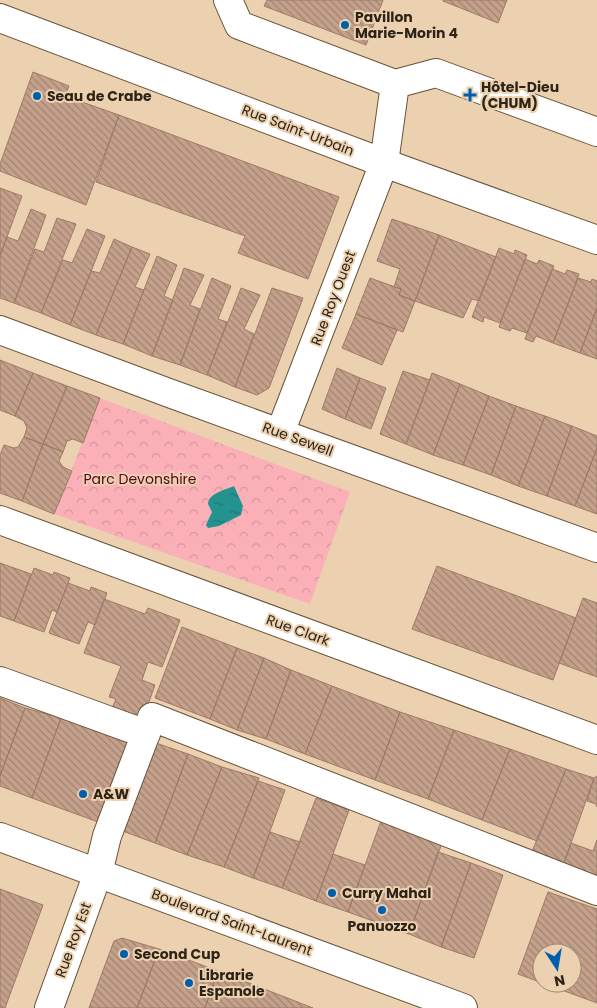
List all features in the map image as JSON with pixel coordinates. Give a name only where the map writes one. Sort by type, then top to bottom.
[{"type":"street","points":[[228,0],[239,26],[396,84],[436,74],[597,132]]},
{"type":"street","name":"Rue Saint-Urbain","points":[[4,18],[384,163],[597,240]]},
{"type":"street","name":"Rue Roy Ouest","points":[[280,433],[384,163],[396,84]]},
{"type":"street","name":"Rue Sewell","points":[[0,330],[597,548]]},
{"type":"street","name":"Rue Clark","points":[[0,520],[597,740]]},
{"type":"street","points":[[0,681],[146,734]]},
{"type":"street","name":"Rue Roy Est","points":[[49,1008],[98,873],[106,836],[152,717],[597,891]]},
{"type":"street","name":"Boulevard Saint-Laurent","points":[[0,837],[463,1008]]},
{"type":"green space","name":"Parc Devonshire","points":[[100,398],[350,492],[310,604],[54,514]]},
{"type":"water","points":[[234,486],[243,506],[241,515],[219,526],[208,528],[206,525],[212,512],[208,504],[209,500],[218,492]]},
{"type":"building","name":"Pavillon Marie-Morin 4","points":[[267,0],[383,0],[366,45],[264,6]]},
{"type":"building","points":[[443,0],[507,0],[498,23]]},
{"type":"building","points":[[33,72],[69,86],[65,96],[119,115],[86,205],[0,171],[0,164]]},
{"type":"building","points":[[119,115],[339,197],[308,279],[238,253],[245,236],[96,182]]},
{"type":"building","points":[[0,188],[22,196],[0,256]]},
{"type":"building","points":[[31,209],[46,215],[14,303],[0,298],[0,256],[7,237],[18,241]]},
{"type":"building","points":[[57,218],[76,224],[41,313],[14,303],[35,249],[44,252]]},
{"type":"building","points":[[392,219],[439,235],[415,301],[399,295],[401,289],[394,287],[400,269],[377,261]]},
{"type":"building","points":[[87,229],[105,236],[70,325],[41,313],[63,260],[72,263]]},
{"type":"building","points":[[439,235],[496,257],[479,301],[472,299],[463,318],[415,301]]},
{"type":"building","points":[[114,239],[132,247],[96,335],[70,325],[91,271],[100,273]]},
{"type":"building","points":[[132,247],[150,254],[135,287],[144,290],[123,344],[96,335]]},
{"type":"building","points":[[499,248],[514,254],[515,250],[527,255],[500,323],[484,317],[483,322],[472,317]]},
{"type":"building","points":[[157,256],[177,265],[164,296],[173,300],[152,356],[123,344]]},
{"type":"building","points":[[525,259],[537,264],[539,260],[554,266],[527,333],[512,328],[510,331],[499,327]]},
{"type":"building","points":[[184,268],[204,275],[190,305],[200,309],[180,365],[152,356]]},
{"type":"building","points":[[552,269],[565,274],[567,270],[579,274],[553,343],[536,336],[533,342],[525,339]]},
{"type":"building","points":[[212,278],[231,286],[218,319],[227,322],[207,375],[180,365]]},
{"type":"building","points":[[370,278],[401,289],[399,295],[415,301],[403,332],[356,314]]},
{"type":"building","points":[[578,278],[591,282],[592,279],[597,281],[597,308],[580,353],[553,343]]},
{"type":"building","points":[[241,288],[260,295],[244,329],[254,334],[235,387],[207,375]]},
{"type":"building","points":[[272,288],[303,298],[269,388],[257,395],[235,387]]},
{"type":"building","points":[[597,308],[597,359],[580,353]]},
{"type":"building","points":[[356,314],[397,330],[382,365],[342,348]]},
{"type":"building","points":[[0,360],[33,373],[15,416],[0,410]]},
{"type":"building","points":[[337,368],[360,378],[345,419],[322,409]]},
{"type":"building","points":[[403,371],[430,380],[406,444],[380,434]]},
{"type":"building","points":[[33,373],[67,386],[43,444],[24,437],[27,428],[24,421],[15,416]]},
{"type":"building","points":[[432,373],[460,384],[433,455],[406,444]]},
{"type":"building","points":[[360,378],[386,388],[371,429],[345,419]]},
{"type":"building","points":[[460,384],[489,396],[463,465],[433,455]]},
{"type":"building","points":[[67,386],[100,398],[83,443],[73,439],[67,441],[63,452],[43,444]]},
{"type":"building","points":[[489,396],[516,406],[491,475],[463,465]]},
{"type":"building","points":[[516,406],[545,416],[518,486],[491,475]]},
{"type":"building","points":[[545,416],[572,426],[547,496],[518,486]]},
{"type":"building","points":[[572,426],[597,436],[597,448],[575,506],[547,496]]},
{"type":"building","points":[[24,437],[43,444],[22,501],[0,493],[0,455],[4,445],[14,448],[18,447]]},
{"type":"building","points":[[43,444],[63,452],[59,461],[63,467],[72,471],[54,514],[22,501]]},
{"type":"building","points":[[597,448],[597,514],[575,506]]},
{"type":"building","points":[[0,563],[31,574],[14,621],[0,616]]},
{"type":"building","points":[[437,566],[576,618],[553,680],[412,629]]},
{"type":"building","points":[[34,568],[53,575],[54,572],[70,578],[57,612],[52,610],[44,632],[14,621]]},
{"type":"building","points":[[68,583],[90,591],[91,587],[107,593],[95,625],[88,622],[79,644],[49,633]]},
{"type":"building","points":[[583,598],[597,603],[597,677],[559,663]]},
{"type":"building","points":[[104,599],[145,614],[148,608],[180,620],[162,667],[148,662],[142,680],[155,685],[140,727],[109,715],[116,699],[109,697],[121,666],[84,653]]},
{"type":"building","points":[[182,627],[237,648],[210,719],[155,698]]},
{"type":"building","points":[[237,648],[264,658],[237,730],[210,719]]},
{"type":"building","points":[[264,658],[291,670],[266,739],[237,730]]},
{"type":"building","points":[[291,670],[332,686],[305,754],[266,739]]},
{"type":"building","points":[[332,686],[400,712],[375,780],[305,754]]},
{"type":"building","points":[[0,698],[25,708],[0,776]]},
{"type":"building","points":[[25,708],[61,718],[32,798],[0,786],[0,776]]},
{"type":"building","points":[[400,712],[454,730],[428,799],[375,780]]},
{"type":"building","points":[[61,718],[130,744],[101,823],[32,798]]},
{"type":"building","points":[[454,730],[510,749],[482,820],[428,799]]},
{"type":"building","points":[[153,742],[188,754],[155,843],[120,830]]},
{"type":"building","points":[[510,749],[566,769],[537,841],[482,820]]},
{"type":"building","points":[[188,754],[222,767],[187,855],[155,843]]},
{"type":"building","points":[[222,767],[259,778],[224,867],[187,855]]},
{"type":"building","points":[[566,769],[594,778],[563,866],[531,854]]},
{"type":"building","points":[[597,776],[597,807],[596,804],[587,801],[594,778]]},
{"type":"building","points":[[258,781],[285,790],[253,878],[224,867]]},
{"type":"building","points":[[316,798],[349,810],[316,901],[282,888]]},
{"type":"building","points":[[381,821],[442,843],[409,934],[348,912]]},
{"type":"building","points":[[270,832],[300,842],[282,888],[253,878]]},
{"type":"building","points":[[597,840],[597,878],[563,866],[571,843],[593,851]]},
{"type":"building","points":[[438,852],[471,863],[441,947],[409,934]]},
{"type":"building","points":[[333,854],[365,865],[348,912],[316,901]]},
{"type":"building","points":[[471,863],[503,875],[474,958],[441,947]]},
{"type":"building","points":[[0,889],[43,905],[5,1008],[0,1008]]},
{"type":"building","points":[[548,892],[597,909],[597,1003],[570,993],[582,993],[582,943],[532,943],[532,979],[518,974]]},
{"type":"building","points":[[122,938],[159,949],[137,1008],[89,1008],[114,941]]},
{"type":"building","points":[[159,949],[218,971],[205,1008],[137,1008]]},
{"type":"building","points":[[218,971],[313,1008],[205,1008]]},
{"type":"place","name":"Pavillon Marie-Morin 4","points":[[345,25]]},
{"type":"place","name":"Hôtel-Dieu (CHUM)","points":[[470,95]]},
{"type":"place","name":"Seau de Crabe","points":[[37,96]]},
{"type":"place","name":"A&W","points":[[83,794]]},
{"type":"place","name":"Curry Mahal","points":[[332,893]]},
{"type":"place","name":"Panuozzo","points":[[382,910]]},
{"type":"place","name":"Second Cup","points":[[124,954]]},
{"type":"place","name":"Librarie Espanole","points":[[189,983]]}]
